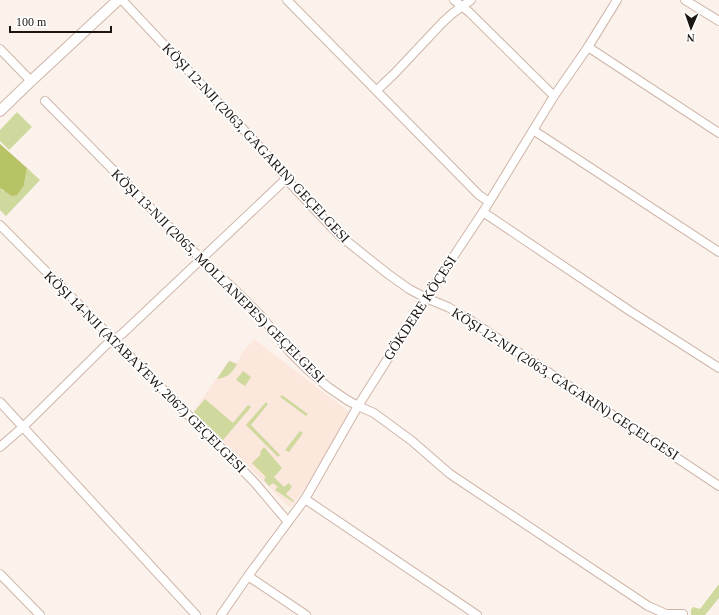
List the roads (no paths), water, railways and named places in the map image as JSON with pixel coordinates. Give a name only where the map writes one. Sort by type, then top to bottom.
[{"type":"main road","points":[[0,111],[118,0]]},
{"type":"street","name":"KÖŞI 12-NJI (2063, GAGARIN) GEÇELGESI","points":[[122,0],[259,146],[286,179],[339,235],[409,289],[448,307],[470,320],[719,486]]},
{"type":"street","points":[[287,0],[479,195],[489,202]]},
{"type":"street","points":[[454,0],[469,12],[554,96]]},
{"type":"street","points":[[377,90],[443,22],[471,0]]},
{"type":"street","name":"GÖKDERE KÖÇESI","points":[[221,615],[305,499],[358,406],[426,298],[483,212],[554,96],[588,47],[617,0]]},
{"type":"street","points":[[685,0],[719,21]]},
{"type":"street","points":[[588,47],[719,133]]},
{"type":"street","points":[[0,49],[31,81]]},
{"type":"street","name":"KÖŞI 13-NJI (2065, MOLLANEPES) GEÇELGESI","points":[[45,101],[201,259],[262,317],[290,352],[328,387],[358,406],[374,413],[412,441],[450,474],[648,606],[666,614],[683,614]]},
{"type":"street","points":[[533,130],[719,252]]},
{"type":"street","points":[[0,447],[23,427],[106,345],[122,334],[286,179]]},
{"type":"street","points":[[483,212],[630,311],[719,368]]},
{"type":"street","name":"KÖŞI 14-NJI (ATABAÝEW, 2067) GEÇELGESI","points":[[0,225],[255,483],[288,522]]},
{"type":"street","points":[[0,402],[196,615]]},
{"type":"street","points":[[305,499],[477,615]]},
{"type":"street","points":[[0,574],[40,615]]},
{"type":"street","points":[[248,576],[306,615]]}]
